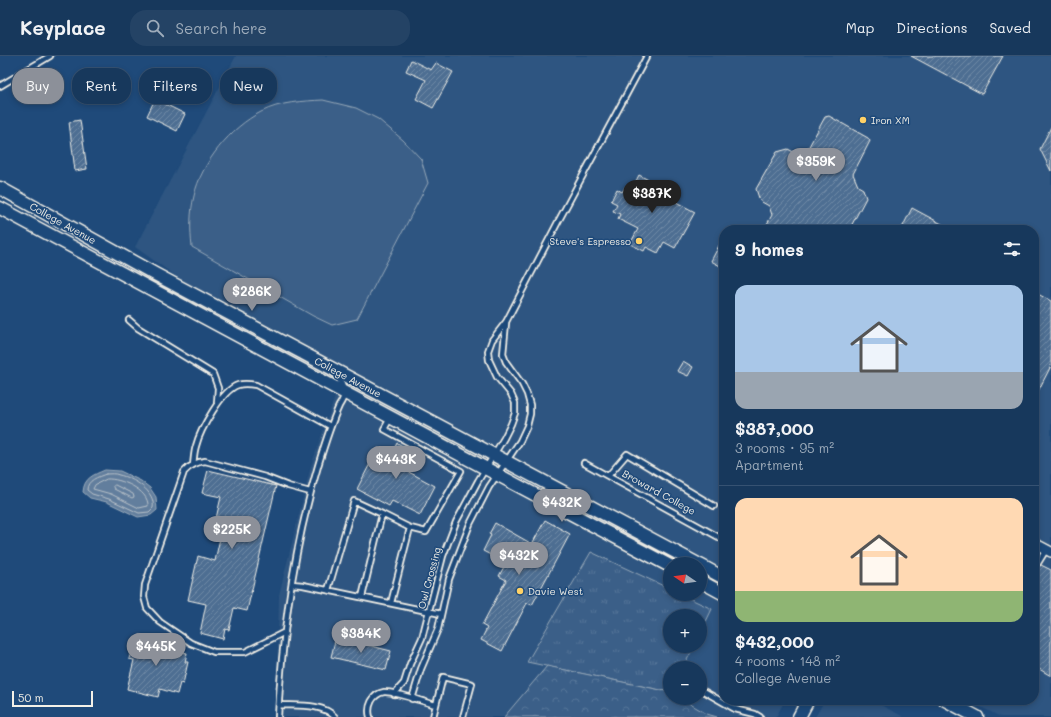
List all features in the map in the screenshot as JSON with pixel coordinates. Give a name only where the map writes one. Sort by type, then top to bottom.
[{"type":"street","name":"College Avenue","points":[[0,188],[155,274],[326,364],[684,557]]},
{"type":"street","name":"College Avenue","points":[[0,208],[344,394],[663,562]]},
{"type":"street","points":[[1039,546],[1049,551]]},
{"type":"street","name":"College Avenue","points":[[707,569],[719,575]]},
{"type":"street","points":[[707,585],[719,591]]},
{"type":"street","points":[[799,717],[805,705]]},
{"type":"street","points":[[954,705],[977,717]]},
{"type":"lane","points":[[0,86],[50,56]]},
{"type":"lane","points":[[506,322],[647,56]]},
{"type":"lane","points":[[129,320],[138,328],[213,374],[218,388],[216,406]]},
{"type":"lane","name":"Owl Crossing","points":[[394,694],[404,683],[410,664],[422,638],[443,556],[456,522],[511,424],[515,413],[515,404],[511,394],[492,368],[488,351],[492,340],[506,322]]},
{"type":"lane","name":"Owl Crossing","points":[[412,699],[421,669],[434,639],[449,579],[462,544],[478,507],[520,441],[527,426],[530,414],[530,405],[527,394],[522,384],[506,362],[503,354],[506,322]]},
{"type":"lane","points":[[278,717],[285,632],[292,584],[310,492],[330,426],[344,394],[342,384],[336,374],[326,364]]},
{"type":"lane","points":[[193,464],[195,447],[200,434],[222,397],[238,385],[256,385],[330,426]]},
{"type":"lane","points":[[328,590],[354,501],[410,528],[426,532],[461,471],[384,429],[390,417]]},
{"type":"lane","points":[[608,476],[627,454],[714,506]]},
{"type":"lane","points":[[285,632],[245,652],[214,652],[191,643],[160,622],[147,608],[144,597],[145,585],[184,472],[193,464],[205,461],[264,477],[310,492]]},
{"type":"lane","name":"Broward College","points":[[584,463],[719,537]]},
{"type":"lane","points":[[362,597],[382,514]]},
{"type":"lane","points":[[391,603],[410,528]]},
{"type":"lane","points":[[1039,562],[1049,551]]},
{"type":"lane","points":[[292,584],[328,590],[441,614]]},
{"type":"lane","points":[[433,717],[443,677],[472,684],[463,717]]},
{"type":"lane","points":[[370,717],[370,702],[382,692],[436,706]]},
{"type":"lane","points":[[707,693],[719,700]]},
{"type":"lane","points":[[279,705],[316,708],[330,711],[336,717]]},
{"type":"lane","points":[[728,705],[735,709],[755,714],[760,717]]},
{"type":"shaded area","points":[[236,56],[1051,56],[1051,717],[1001,717],[977,705],[1039,705],[1039,225],[719,225],[719,705],[782,705],[776,717],[281,717],[277,683],[279,595],[311,466],[337,391],[135,247],[211,104],[212,104],[220,86],[220,104],[277,104],[277,68],[230,68]]},
{"type":"shaded area","points":[[822,705],[881,705],[904,717],[815,717]]},
{"type":"green space","points":[[323,100],[356,108],[378,119],[403,140],[421,159],[428,183],[357,319],[332,325],[313,316],[192,247],[191,235],[192,208],[198,184],[210,159],[228,136],[250,119],[268,109],[292,103]]},
{"type":"green space","points":[[591,552],[663,586],[663,601],[695,601],[712,609],[707,619],[707,609],[663,609],[663,653],[690,653],[686,661],[663,661],[663,691],[527,662]]},
{"type":"green space","points":[[547,666],[663,691],[663,705],[692,705],[707,714],[717,717],[504,717]]},
{"type":"water","points":[[105,470],[120,471],[141,481],[150,488],[156,497],[157,510],[151,515],[138,517],[107,502],[90,498],[83,492],[85,483],[93,475]]},
{"type":"building","points":[[911,56],[1003,56],[982,94]]},
{"type":"building","points":[[411,60],[431,70],[436,63],[453,72],[433,108],[416,99],[426,80],[406,71]]},
{"type":"building","points":[[153,104],[165,104],[185,114],[177,131],[147,116]]},
{"type":"building","points":[[829,116],[868,138],[870,141],[853,174],[858,186],[863,189],[866,198],[852,225],[767,224],[772,215],[769,206],[760,201],[756,189],[777,152],[788,149],[797,154],[807,150],[825,117]]},
{"type":"building","points":[[80,120],[87,169],[75,171],[69,122]]},
{"type":"building","points":[[1051,127],[1051,171],[1040,149]]},
{"type":"building","points":[[639,175],[679,196],[676,202],[695,212],[675,248],[664,242],[658,253],[646,247],[644,251],[630,244],[638,229],[618,219],[620,214],[613,211],[617,204],[611,201],[617,189],[622,192],[626,186],[632,189]]},
{"type":"building","points":[[912,208],[944,225],[904,225]]},
{"type":"building","points":[[719,246],[719,265],[711,261]]},
{"type":"building","points":[[1039,295],[1051,301],[1051,366],[1039,389]]},
{"type":"building","points":[[683,361],[693,367],[688,376],[677,371]]},
{"type":"building","points":[[397,443],[417,453],[407,471],[435,486],[420,515],[392,501],[389,506],[357,489],[378,448],[391,455]]},
{"type":"building","points":[[208,470],[276,486],[247,611],[234,608],[229,630],[225,629],[223,639],[200,633],[206,604],[188,600],[198,556],[215,561],[222,529],[214,527],[221,497],[202,493]]},
{"type":"building","name":"Davie West","points":[[545,520],[570,534],[532,605],[527,603],[502,651],[481,640],[487,628],[482,625],[506,580],[499,576],[506,563],[483,551],[495,523],[532,544]]},
{"type":"building","points":[[1039,565],[1041,565],[1051,570],[1051,676],[1039,669]]},
{"type":"building","points":[[140,635],[168,641],[166,648],[187,653],[185,662],[188,662],[183,684],[180,683],[177,694],[160,689],[158,697],[127,689],[134,660],[129,659],[133,643],[137,644]]},
{"type":"building","points":[[336,637],[391,651],[386,670],[331,657]]},
{"type":"place","name":"Iron XM","points":[[863,120]]},
{"type":"place","name":"Steve's Espresso","points":[[639,241]]},
{"type":"place","name":"Davie West","points":[[520,591]]}]
